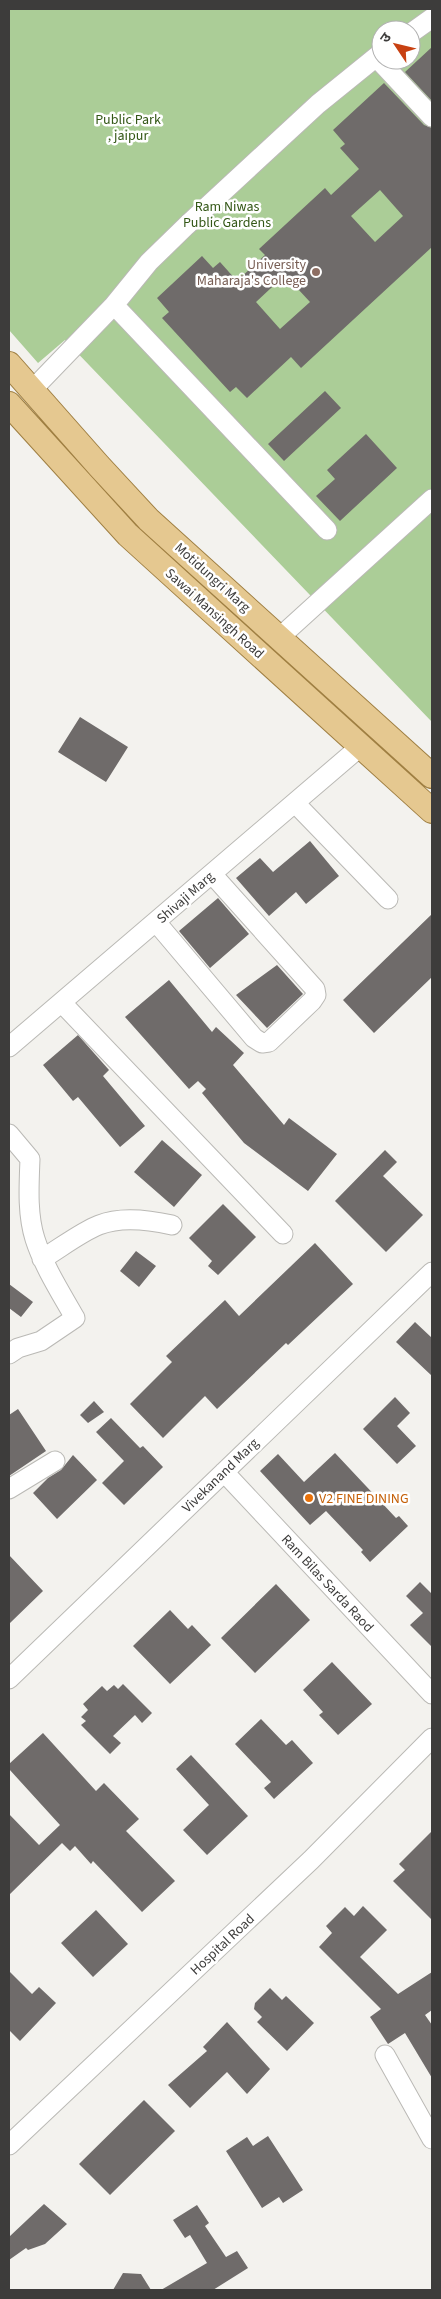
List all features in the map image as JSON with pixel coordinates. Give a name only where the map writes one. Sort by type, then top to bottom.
[{"type":"main road","name":"Motidungri Marg","points":[[9,364],[149,520],[432,776]]},
{"type":"main road","name":"Sawai Mansingh Road","points":[[9,404],[128,535],[432,811]]},
{"type":"street","points":[[421,26],[432,18]]},
{"type":"street","points":[[32,390],[114,305],[149,262],[186,226],[318,104],[371,61]]},
{"type":"street","points":[[391,70],[432,117]]},
{"type":"street","points":[[114,305],[327,530]]},
{"type":"street","points":[[280,637],[432,499]]},
{"type":"street","name":"Shivaji Marg","points":[[13,1036],[62,1003],[361,746]]},
{"type":"street","points":[[295,803],[388,899]]},
{"type":"street","points":[[156,922],[254,1038],[262,1043],[269,1042],[312,1001],[316,995],[314,989],[212,874]]},
{"type":"street","points":[[62,1003],[283,1234]]},
{"type":"street","points":[[9,1134],[30,1159],[29,1194],[33,1229],[42,1259],[75,1318],[41,1341],[18,1348],[9,1354]]},
{"type":"street","points":[[42,1259],[99,1225],[122,1221],[152,1220],[172,1225]]},
{"type":"street","name":"Vivekanand Marg","points":[[12,1671],[224,1472],[432,1272]]},
{"type":"street","points":[[9,1489],[55,1461]]},
{"type":"street","name":"Ram Bilas Sarda Raod","points":[[224,1472],[432,1694]]},
{"type":"street","name":"Hospital Road","points":[[9,2145],[311,1860],[432,1738]]},
{"type":"street","points":[[385,2055],[432,2139]]},
{"type":"green space","name":"Ram Niwas Public Gardens","points":[[9,9],[432,9],[432,722],[65,340],[38,363],[9,330]]},
{"type":"building","points":[[432,47],[432,101],[405,72],[407,70],[421,70],[421,57]]},
{"type":"building","points":[[384,83],[424,125],[432,128],[432,247],[301,368],[291,357],[247,398],[236,387],[230,392],[162,318],[169,312],[157,298],[202,256],[213,268],[220,262],[237,281],[265,255],[259,249],[325,188],[331,195],[359,169],[340,148],[345,144],[333,130]],"holes":[[[380,190],[403,216],[375,242],[351,216]],[[285,275],[310,302],[280,329],[256,302]]]},
{"type":"building","points":[[325,391],[341,408],[284,461],[268,444]]},
{"type":"building","points":[[366,434],[397,468],[340,521],[316,496],[335,479],[327,470]]},
{"type":"building","points":[[80,717],[128,747],[106,782],[58,752]]},
{"type":"building","points":[[310,841],[339,876],[306,904],[296,892],[269,916],[236,878],[260,858],[273,872]]},
{"type":"building","points":[[218,898],[249,934],[210,968],[179,931]]},
{"type":"building","points":[[432,914],[432,977],[374,1033],[343,1000]]},
{"type":"building","points":[[277,965],[303,994],[267,1028],[236,995]]},
{"type":"building","points":[[169,980],[212,1032],[216,1027],[244,1053],[233,1065],[284,1125],[289,1118],[337,1154],[308,1191],[244,1143],[202,1093],[206,1089],[198,1081],[189,1089],[125,1017]]},
{"type":"building","points":[[78,1035],[109,1070],[103,1076],[145,1126],[120,1147],[78,1097],[73,1101],[43,1065]]},
{"type":"building","points":[[162,1140],[202,1175],[174,1207],[134,1172]]},
{"type":"building","points":[[385,1150],[397,1162],[383,1176],[423,1215],[386,1252],[335,1201]]},
{"type":"building","points":[[223,1204],[256,1237],[218,1275],[208,1266],[212,1261],[189,1238]]},
{"type":"building","points":[[315,1243],[353,1284],[288,1345],[286,1343],[217,1409],[205,1396],[163,1438],[130,1404],[172,1362],[166,1356],[225,1300],[239,1316]]},
{"type":"building","points":[[136,1251],[156,1266],[139,1287],[120,1271]]},
{"type":"building","points":[[9,1284],[33,1302],[21,1317],[9,1308]]},
{"type":"building","points":[[415,1322],[432,1338],[432,1376],[396,1342]]},
{"type":"building","points":[[395,1397],[410,1413],[397,1426],[416,1446],[397,1464],[363,1429]]},
{"type":"building","points":[[94,1401],[104,1412],[88,1423],[80,1415]]},
{"type":"building","points":[[18,1409],[46,1451],[9,1476],[9,1415]]},
{"type":"building","points":[[111,1418],[140,1448],[143,1446],[163,1467],[124,1505],[102,1483],[124,1461],[96,1432]]},
{"type":"building","points":[[335,1453],[396,1518],[399,1516],[408,1526],[370,1562],[361,1552],[363,1550],[326,1511],[310,1525],[260,1471],[278,1454],[304,1482]]},
{"type":"building","points":[[73,1455],[97,1480],[57,1519],[33,1493],[48,1478],[61,1470]]},
{"type":"building","points":[[9,1555],[43,1591],[9,1624]]},
{"type":"building","points":[[420,1582],[432,1594],[432,1647],[410,1625],[423,1613],[406,1596]]},
{"type":"building","points":[[276,1584],[310,1620],[255,1673],[221,1638]]},
{"type":"building","points":[[170,1610],[188,1629],[192,1625],[211,1645],[170,1684],[133,1646]]},
{"type":"building","points":[[332,1662],[372,1704],[338,1735],[319,1715],[323,1712],[303,1690]]},
{"type":"building","points":[[123,1684],[152,1713],[142,1723],[135,1715],[113,1736],[121,1743],[110,1754],[81,1725],[86,1721],[81,1717],[88,1710],[83,1704],[102,1686],[107,1691],[114,1685],[118,1689]]},
{"type":"building","points":[[261,1719],[286,1745],[292,1740],[313,1763],[274,1799],[264,1788],[271,1782],[235,1744]]},
{"type":"building","points":[[43,1733],[96,1791],[104,1783],[139,1819],[126,1831],[175,1881],[142,1912],[93,1861],[91,1864],[75,1846],[70,1851],[62,1843],[9,1895],[9,1814],[39,1845],[60,1825],[9,1769],[9,1764]]},
{"type":"building","points":[[191,1755],[248,1816],[207,1855],[183,1830],[209,1805],[176,1769]]},
{"type":"building","points":[[432,1831],[432,1920],[393,1881],[405,1870],[399,1864]]},
{"type":"building","points":[[363,1906],[387,1930],[360,1957],[398,1994],[432,1972],[432,2010],[425,2015],[432,2025],[432,2078],[405,2033],[388,2044],[370,2017],[381,2009],[319,1947],[332,1933],[326,1926],[345,1907],[354,1916]]},
{"type":"building","points":[[96,1910],[128,1944],[93,1977],[61,1943]]},
{"type":"building","points":[[9,1971],[32,1994],[39,1987],[56,2003],[20,2041],[9,2030]]},
{"type":"building","points":[[270,1988],[282,2000],[286,1996],[314,2023],[287,2051],[257,2022],[262,2017],[254,2009],[255,2003]]},
{"type":"building","points":[[227,2022],[270,2069],[247,2094],[227,2072],[190,2108],[168,2085],[207,2051],[203,2047]]},
{"type":"building","points":[[144,2100],[175,2131],[110,2195],[79,2164]]},
{"type":"building","points":[[268,2136],[303,2190],[283,2203],[279,2197],[262,2208],[226,2151],[247,2137],[253,2146]]},
{"type":"building","points":[[44,2204],[67,2224],[45,2244],[28,2250],[26,2248],[9,2260],[9,2237]]},
{"type":"building","points":[[197,2205],[209,2223],[205,2226],[226,2257],[237,2251],[248,2268],[213,2290],[161,2290],[207,2263],[190,2235],[185,2238],[173,2220]]},
{"type":"building","points":[[123,2273],[141,2274],[151,2290],[113,2290]]},
{"type":"place","name":"University Maharaja's College","points":[[316,272]]},
{"type":"place","name":"V2 FINE DINING","points":[[309,1498]]},
{"type":"park label","name":"Public Park , jaipur","points":[[128,128]]}]
